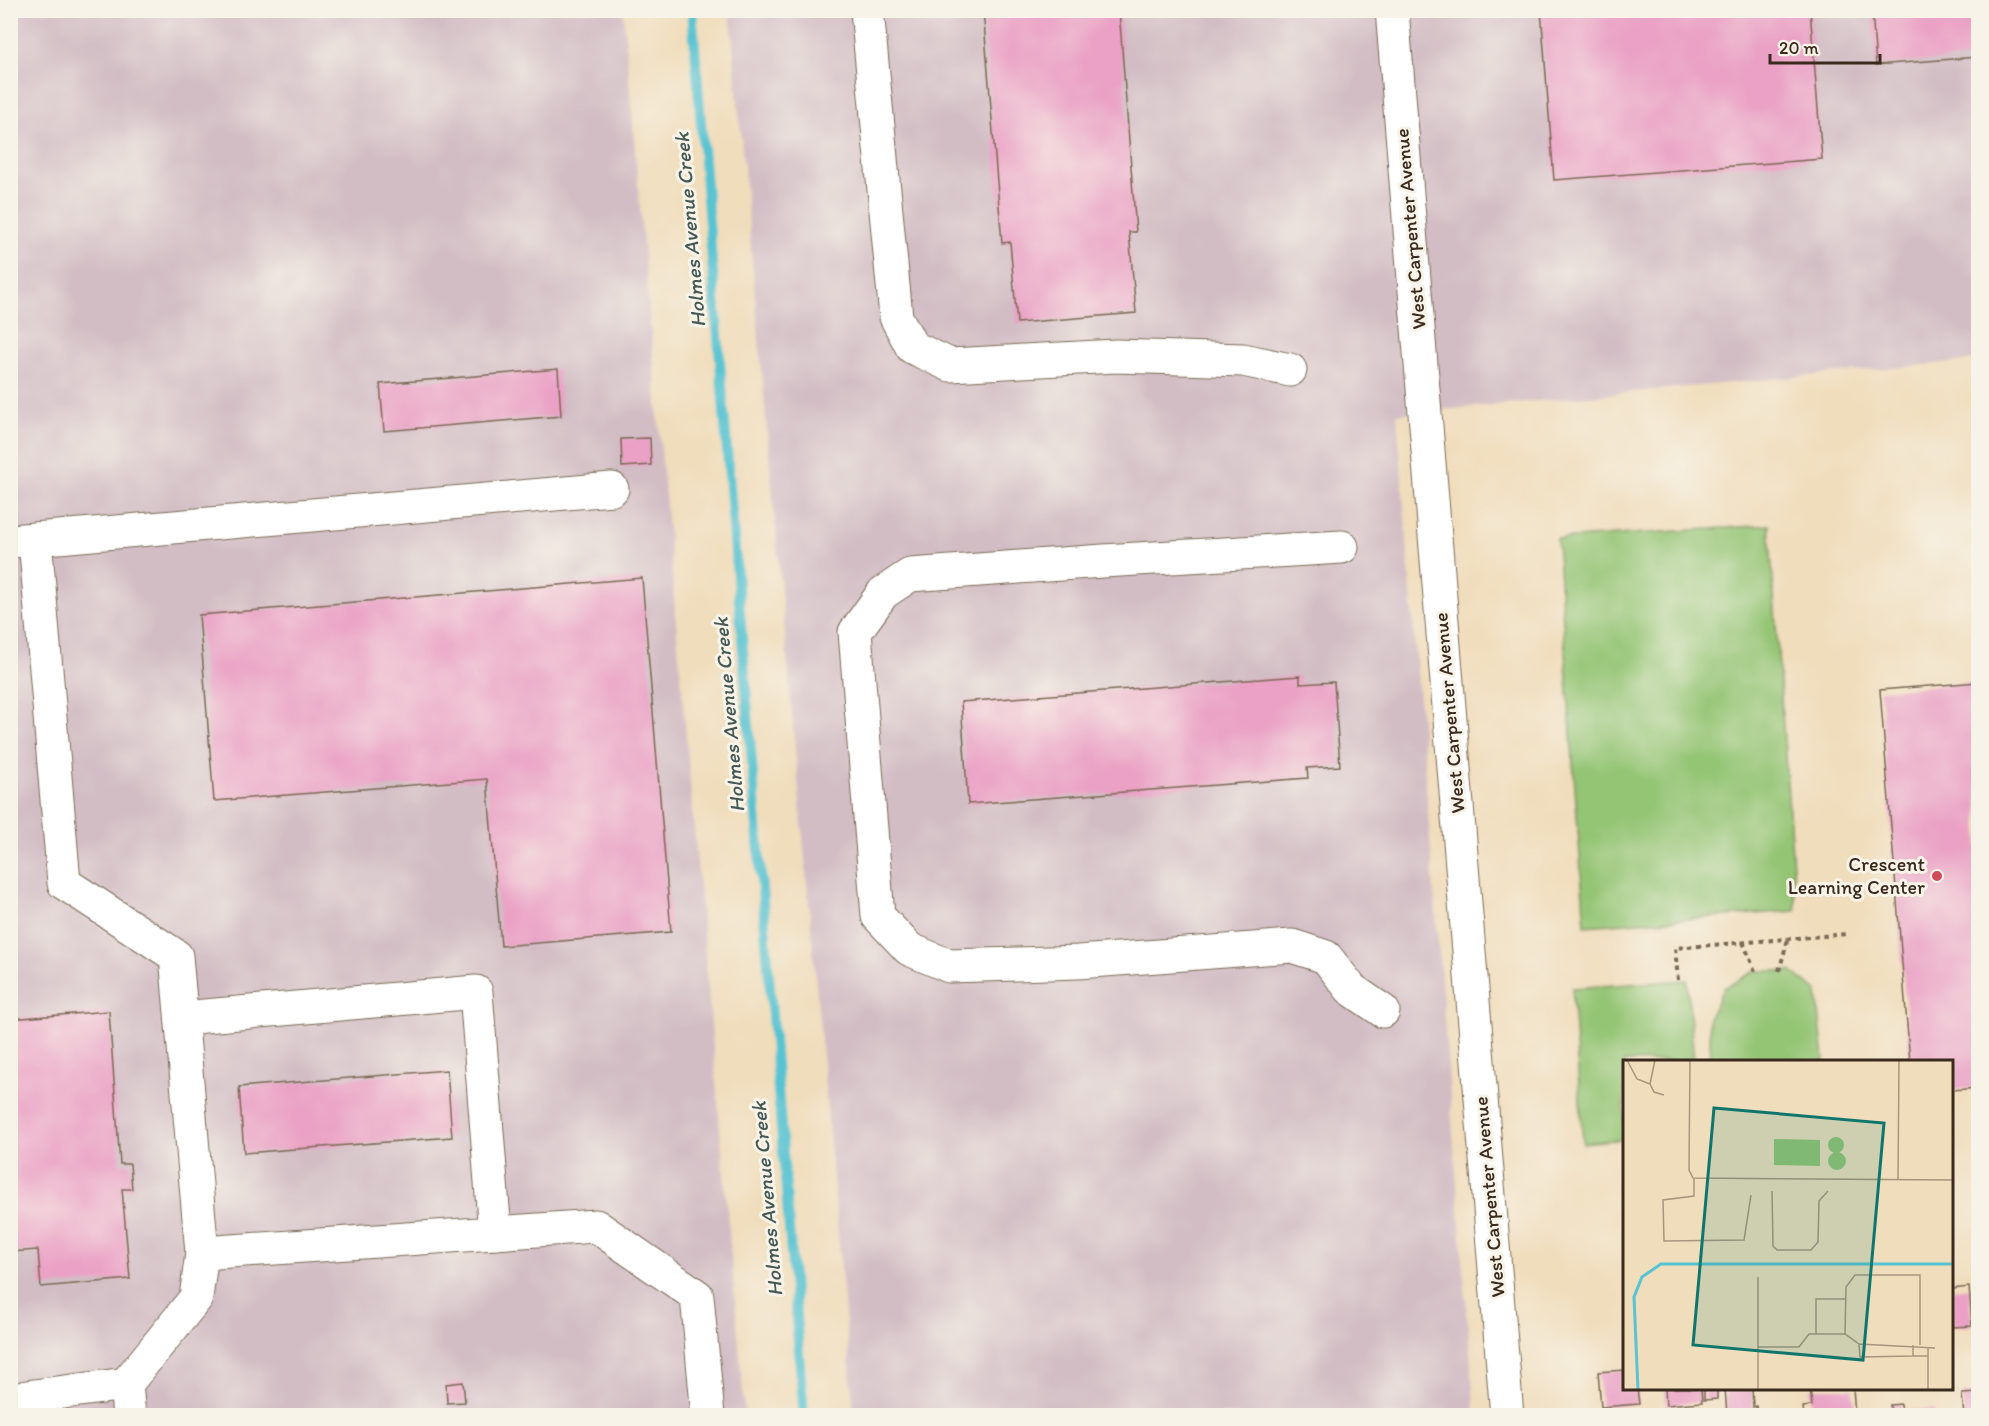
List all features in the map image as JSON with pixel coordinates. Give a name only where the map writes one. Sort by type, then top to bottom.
[{"type":"street","points":[[867,10],[896,317],[912,347],[950,365],[1116,356],[1243,360],[1290,370]]},
{"type":"street","name":"West Carpenter Avenue","points":[[1392,10],[1507,1416]]},
{"type":"street","points":[[28,1416],[26,1397],[128,1400],[196,1298],[202,1253],[176,956],[64,883],[23,540],[612,489]]},
{"type":"street","points":[[1342,547],[910,575],[882,594],[855,632],[878,916],[909,949],[949,966],[1078,962],[1292,946],[1326,957],[1351,989],[1383,1011]]},
{"type":"street","points":[[182,1018],[476,992],[495,1233]]},
{"type":"street","points":[[202,1253],[596,1226],[697,1296],[708,1416]]},
{"type":"path","points":[[1678,980],[1675,948],[1847,934]]},
{"type":"path","points":[[1779,972],[1788,939]]},
{"type":"path","points":[[1743,942],[1755,971]]},
{"type":"shaded area","points":[[10,11],[623,11],[745,1415],[11,1415]]},
{"type":"shaded area","points":[[730,11],[1978,11],[1978,360],[1397,414],[1475,1415],[854,1415]]},
{"type":"green space","points":[[1769,525],[1796,911],[1585,926],[1557,539]]},
{"type":"green space","points":[[1755,971],[1791,971],[1817,991],[1824,1060],[1711,1060],[1709,1017],[1724,988]]},
{"type":"green space","points":[[1687,980],[1694,1060],[1623,1060],[1623,1139],[1583,1143],[1572,988]]},
{"type":"building","points":[[983,10],[1119,10],[1136,232],[1129,232],[1136,313],[1017,323],[1010,242],[1002,243]]},
{"type":"building","points":[[1541,10],[1810,10],[1822,159],[1554,180]]},
{"type":"building","points":[[1872,10],[1978,10],[1978,57],[1876,65]]},
{"type":"building","points":[[558,369],[561,416],[384,431],[380,384]]},
{"type":"building","points":[[650,438],[651,465],[622,467],[621,439]]},
{"type":"building","points":[[642,578],[671,932],[501,946],[487,779],[214,801],[199,615]]},
{"type":"building","points":[[1300,676],[1300,684],[1334,682],[1340,766],[1307,768],[1308,778],[968,804],[961,702]]},
{"type":"building","name":"Crescent Learning Center","points":[[1978,682],[1978,1088],[1953,1090],[1953,1060],[1910,1060],[1880,690]]},
{"type":"building","points":[[109,1011],[120,1164],[130,1164],[132,1189],[122,1189],[130,1279],[41,1287],[38,1250],[10,1252],[10,1019]]},
{"type":"building","points":[[447,1070],[452,1137],[244,1153],[239,1087]]},
{"type":"building","points":[[1969,1287],[1972,1326],[1953,1327],[1953,1289]]},
{"type":"building","points":[[1623,1370],[1623,1390],[1637,1390],[1639,1404],[1601,1407],[1598,1372]]},
{"type":"building","points":[[463,1382],[465,1402],[447,1403],[446,1384]]},
{"type":"building","points":[[1665,1390],[1701,1390],[1702,1402],[1666,1405]]},
{"type":"building","points":[[1704,1390],[1717,1390],[1717,1399],[1704,1400]]},
{"type":"building","points":[[1725,1390],[1752,1390],[1753,1407],[1756,1406],[1757,1416],[1727,1416]]},
{"type":"building","points":[[1810,1390],[1853,1390],[1855,1416],[1804,1416],[1803,1407],[1812,1406]]},
{"type":"building","points":[[1978,1393],[1978,1416],[1964,1416],[1962,1394]]},
{"type":"building","points":[[1901,1404],[1902,1411],[1934,1409],[1934,1416],[1878,1416],[1877,1414],[1891,1413],[1890,1405]]},
{"type":"waterway","name":"Holmes Avenue Creek","points":[[692,10],[804,1416]]},
{"type":"place","name":"Crescent Learning Center","points":[[1937,876]]}]
